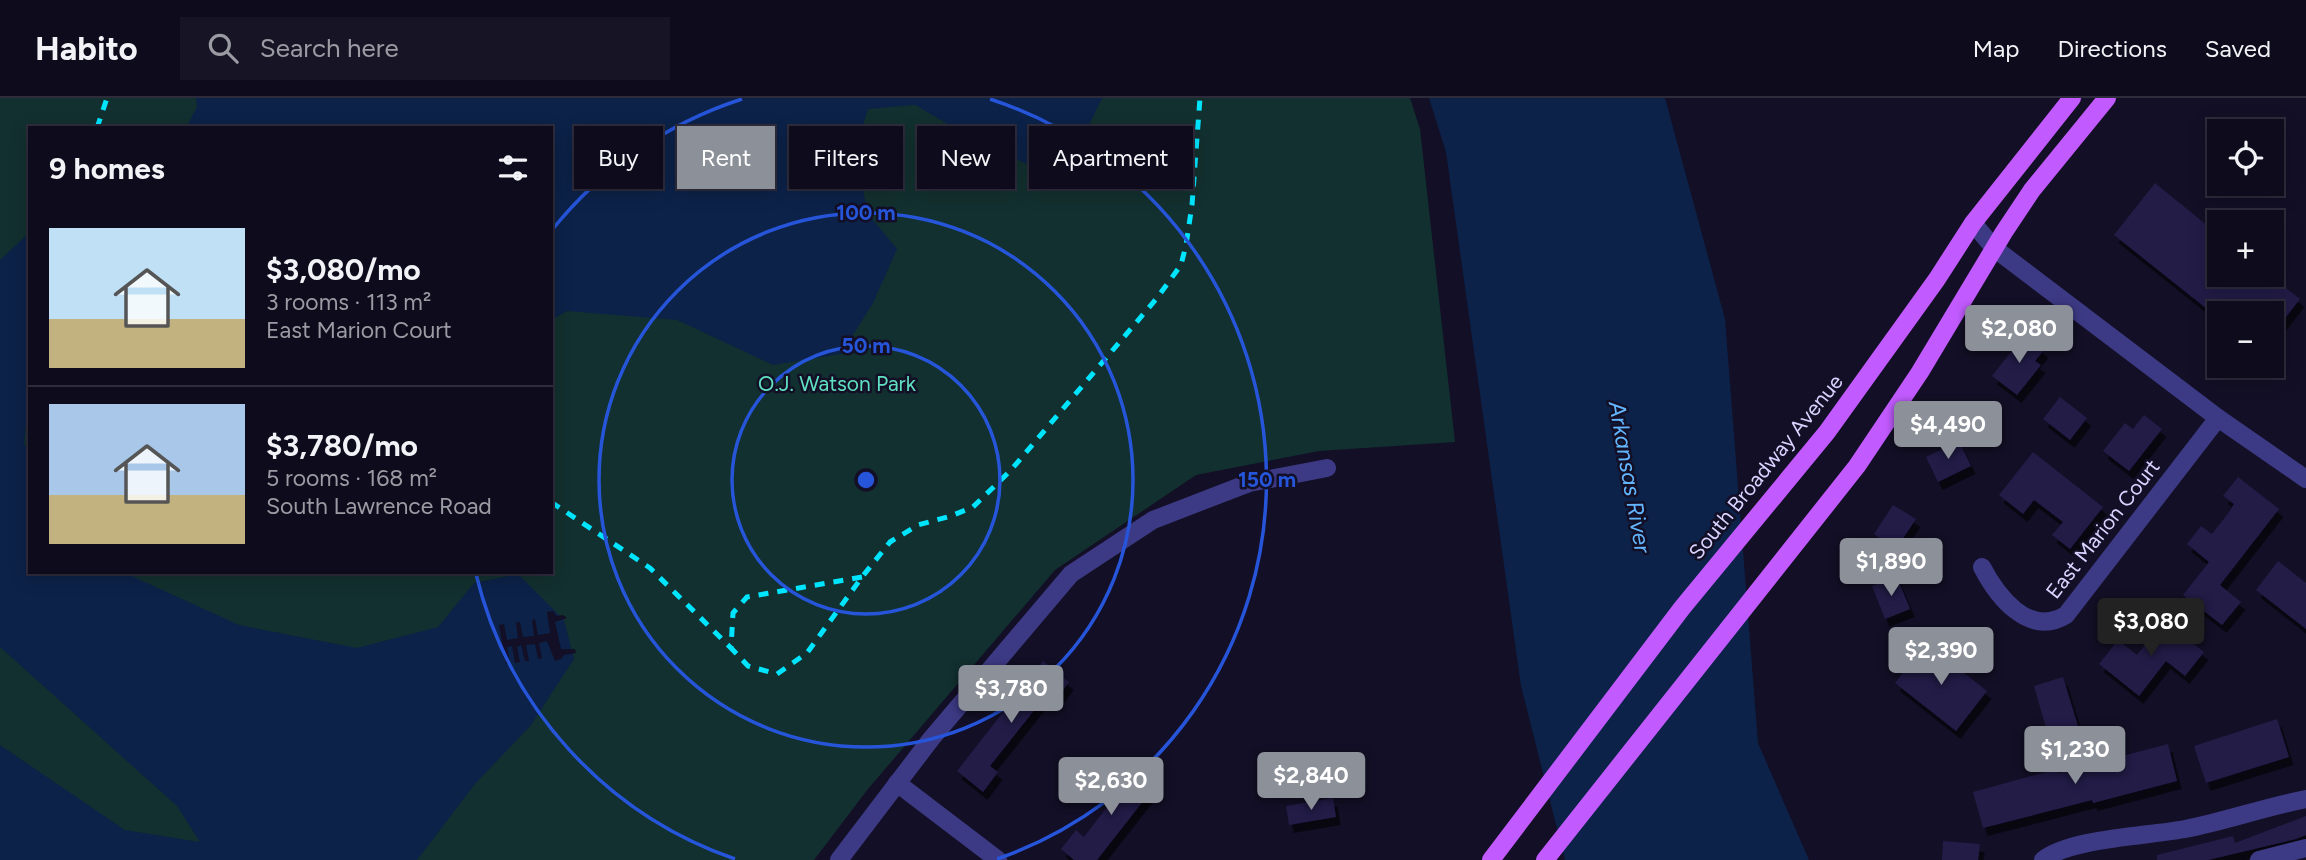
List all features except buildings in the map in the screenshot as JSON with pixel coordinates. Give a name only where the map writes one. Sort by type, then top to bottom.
[{"type":"main road","name":"South Broadway Avenue","points":[[1490,860],[1682,608],[1827,432],[1937,279],[1973,223],[2071,98]]},
{"type":"main road","points":[[1545,860],[1857,466],[1920,372],[2032,190],[2107,98]]},
{"type":"street","points":[[1973,223],[1994,248],[2218,418],[2306,479]]},
{"type":"street","name":"East Marion Court","points":[[1982,567],[1994,590],[2023,615],[2043,622],[2056,621],[2066,615],[2218,418]]},
{"type":"street","points":[[839,860],[931,739],[1071,574],[1153,520],[1249,483],[1327,468]]},
{"type":"street","points":[[897,783],[998,860]]},
{"type":"street","points":[[2043,860],[2062,851],[2095,842],[2186,829],[2306,799]]},
{"type":"street","points":[[2259,860],[2306,848]]},
{"type":"green space","name":"O.J. Watson Park","points":[[0,98],[1410,98],[1420,129],[1455,442],[1319,451],[1196,475],[1055,570],[868,789],[814,860],[0,860]]},
{"type":"water","points":[[196,98],[1102,98],[1089,126],[1029,126],[1029,165],[1015,159],[1015,126],[951,126],[915,105],[868,109],[863,126],[789,126],[789,189],[863,189],[868,214],[897,249],[873,303],[841,354],[773,365],[677,320],[567,311],[553,319],[553,126],[187,126],[197,107]]},
{"type":"water","name":"Arkansas River","points":[[1429,98],[1665,98],[1725,319],[1758,743],[1809,860],[1565,860],[1521,686],[1446,152]]},
{"type":"water","points":[[28,234],[28,405],[24,444],[28,450],[28,574],[127,574],[239,625],[357,648],[438,627],[474,583],[518,574],[564,620],[574,659],[531,725],[475,784],[417,860],[0,860],[0,745],[125,830],[200,842],[177,806],[0,647],[0,260]]},
{"type":"pier","points":[[553,611],[557,616],[563,615],[567,618],[555,622],[561,649],[575,649],[576,653],[564,655],[555,661],[547,641],[539,643],[542,658],[538,659],[535,644],[526,645],[529,661],[525,661],[521,645],[517,647],[520,662],[515,663],[512,646],[507,647],[510,663],[506,664],[499,625],[504,624],[507,640],[518,638],[516,623],[520,622],[523,637],[534,636],[532,620],[535,619],[538,635],[550,633],[547,612]]},
{"type":"railway","points":[[98,126],[107,98]]},
{"type":"railway","points":[[862,577],[747,597],[733,613],[731,648],[748,666],[777,674],[807,653],[890,542],[918,525],[973,507],[1011,470],[1157,298],[1181,265],[1192,205],[1200,98]]},
{"type":"railway","points":[[553,503],[650,568],[731,648]]}]
